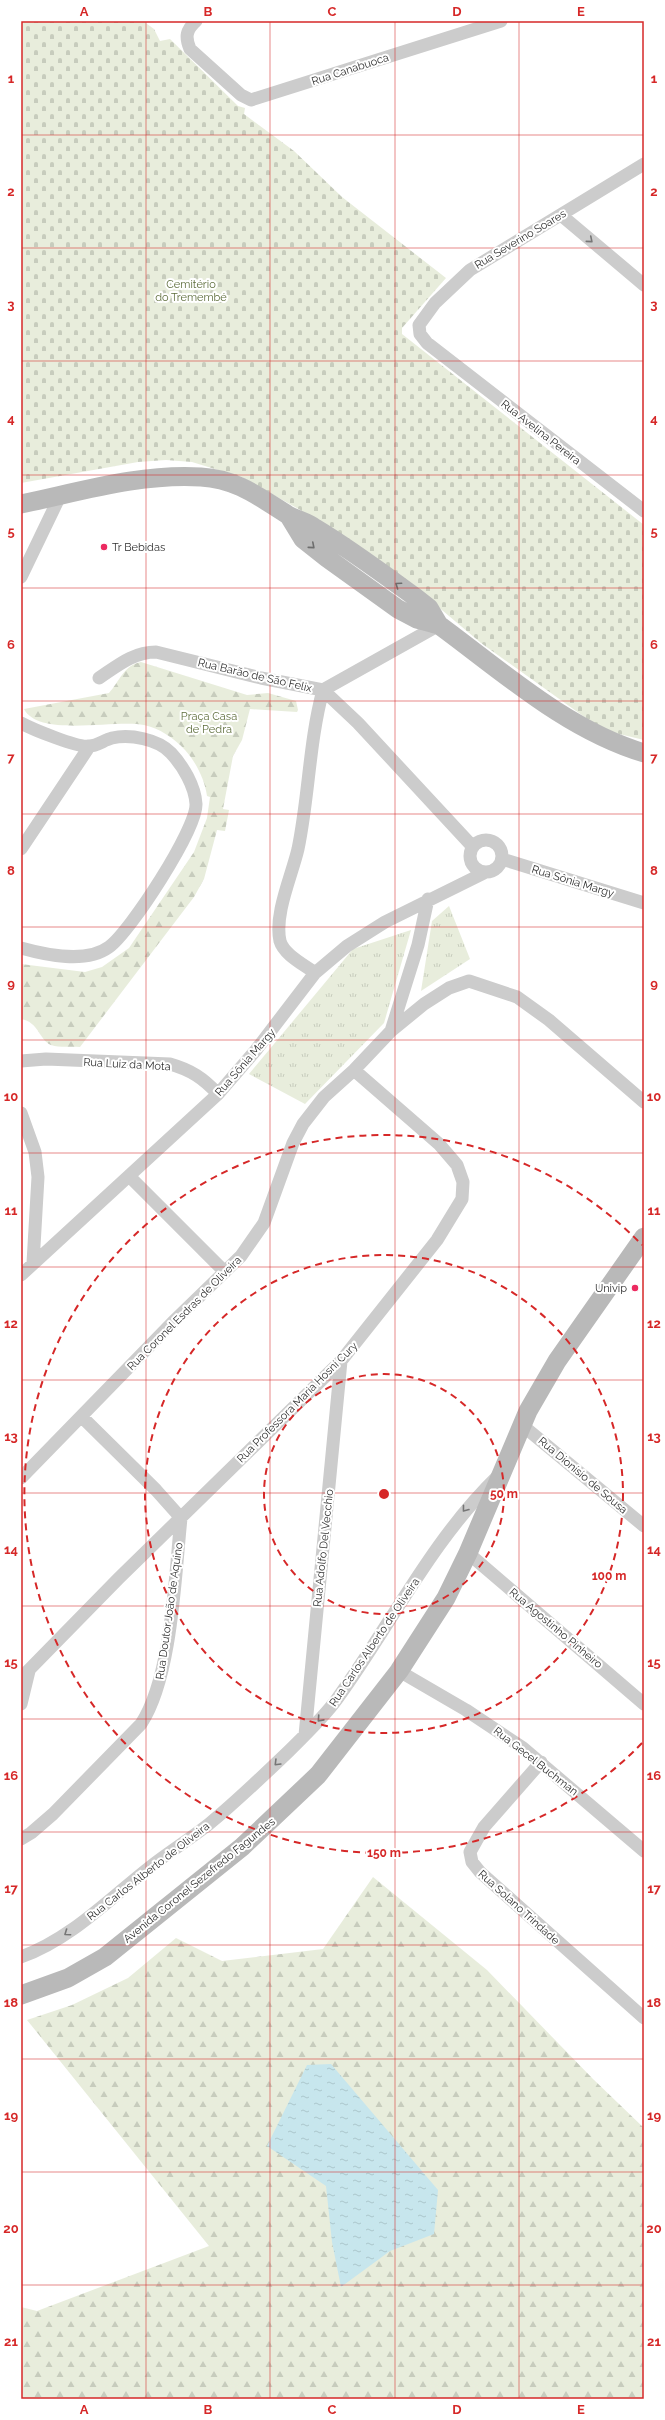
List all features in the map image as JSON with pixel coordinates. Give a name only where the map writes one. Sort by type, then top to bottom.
[{"type":"main road","points":[[21,504],[138,481],[176,477],[201,476],[226,481],[247,489],[289,516],[304,539],[327,558],[404,612],[417,619],[439,625],[557,710],[592,732],[620,746],[644,753]]},
{"type":"main road","name":"Avenida Coronel Sezefredo Fagundes","points":[[21,1995],[68,1978],[105,1957],[242,1847],[318,1775],[399,1670],[446,1598],[468,1553],[522,1425],[557,1361],[644,1238]]},
{"type":"street","name":"Rua Canabuoca","points":[[196,21],[187,32],[186,40],[190,49],[241,95],[251,100],[501,21]]},
{"type":"street","name":"Rua Severino Soares","points":[[438,352],[420,334],[419,325],[435,303],[470,270],[644,164]]},
{"type":"street","points":[[560,215],[644,285]]},
{"type":"street","name":"Rua Avelina Pereira","points":[[438,352],[644,511]]},
{"type":"street","points":[[21,577],[39,544],[60,496]]},
{"type":"street","points":[[316,973],[290,954],[281,943],[279,934],[280,921],[299,842],[311,747],[323,690],[406,646],[439,625]]},
{"type":"street","name":"Rua Barão de São Felix","points":[[99,678],[134,656],[144,652],[156,652],[261,678],[323,690],[358,723],[473,846]]},
{"type":"street","points":[[21,723],[57,737],[89,747]]},
{"type":"street","points":[[21,849],[89,747],[113,738],[134,737],[153,742],[170,752],[184,771],[192,787],[196,804],[191,826],[161,880],[109,947],[88,955],[64,956],[21,948]]},
{"type":"street","points":[[484,873],[474,867],[471,862],[470,857],[473,846],[482,840],[493,842],[501,849],[502,859]]},
{"type":"street","name":"Rua Sônia Margy","points":[[21,1275],[218,1094],[256,1050],[316,973],[347,946],[428,899],[484,873],[494,871],[501,864],[502,859],[644,903]]},
{"type":"street","points":[[391,1031],[418,945],[428,899]]},
{"type":"street","name":"Rua Coronel Esdras de Oliveira","points":[[21,1478],[172,1323],[241,1256],[264,1222],[293,1143],[303,1124],[324,1097],[354,1070],[391,1031],[424,1004],[449,988],[469,982],[493,988],[517,997],[549,1020],[644,1102]]},
{"type":"street","name":"Rua Luiz da Mota","points":[[24,1060],[170,1064],[190,1070],[205,1080],[218,1094]]},
{"type":"street","name":"Rua Professora Maria Hosni Cury","points":[[25,1674],[341,1361],[437,1240],[462,1199],[463,1182],[457,1165],[439,1144],[354,1070]]},
{"type":"street","points":[[21,1113],[35,1152],[38,1177],[33,1263]]},
{"type":"street","points":[[129,1176],[225,1272]]},
{"type":"street","name":"Rua Adolfo Del Vecchio","points":[[304,1735],[341,1361]]},
{"type":"street","points":[[82,1417],[156,1490],[181,1518]]},
{"type":"street","name":"Rua Dionísio de Sousa","points":[[522,1425],[644,1526]]},
{"type":"street","name":"Rua Carlos Alberto de Oliveira","points":[[21,1957],[57,1940],[77,1926],[152,1865],[209,1824],[267,1772],[304,1735],[336,1701],[449,1530],[471,1502],[503,1471]]},
{"type":"street","name":"Rua Doutor João de Aquino","points":[[21,1839],[31,1834],[53,1814],[141,1724],[151,1709],[157,1694],[167,1636],[181,1518]]},
{"type":"street","name":"Rua Agostinho Pinheiro","points":[[468,1553],[644,1704]]},
{"type":"street","name":"Rua Gecel Buchman","points":[[399,1670],[496,1729],[541,1762],[644,1851]]},
{"type":"street","points":[[21,1704],[25,1674]]},
{"type":"street","name":"Rua Solano Trindade","points":[[541,1762],[484,1827],[470,1852],[472,1862],[484,1876],[644,2018]]},
{"type":"green space","name":"Cemitério do Tremembé","points":[[21,21],[143,21],[154,29],[160,41],[170,39],[238,106],[245,108],[244,114],[294,151],[342,197],[446,278],[402,328],[402,334],[644,525],[644,740],[611,732],[590,721],[481,643],[430,600],[302,511],[244,478],[192,462],[166,460],[138,462],[21,483]]},
{"type":"green space","name":"Praça Casa de Pedra","points":[[141,662],[247,695],[268,693],[296,701],[298,710],[297,712],[250,709],[242,740],[233,756],[223,809],[229,810],[225,831],[217,830],[204,879],[194,897],[80,1047],[54,1046],[47,1043],[32,1024],[21,1019],[21,964],[85,972],[102,967],[129,948],[194,852],[207,818],[210,797],[207,796],[202,778],[189,755],[176,741],[161,731],[150,726],[131,724],[79,726],[45,723],[32,718],[24,709],[109,693],[126,670]]},
{"type":"green space","points":[[449,906],[470,959],[421,991],[432,921]]},
{"type":"green space","points":[[411,930],[384,1023],[305,1104],[249,1074],[353,949]]},
{"type":"green space","points":[[373,1877],[487,1970],[593,2079],[644,2128],[644,2399],[21,2399],[21,2307],[37,2311],[209,2246],[27,2020],[72,2005],[128,1978],[176,1938],[222,1961],[323,1949]]},
{"type":"water","points":[[331,2064],[438,2190],[434,2234],[390,2251],[341,2287],[332,2242],[326,2186],[267,2146],[307,2065]]},
{"type":"place","name":"Tr Bebidas","points":[[104,547]]},
{"type":"place","name":"Univip","points":[[635,1288]]}]
